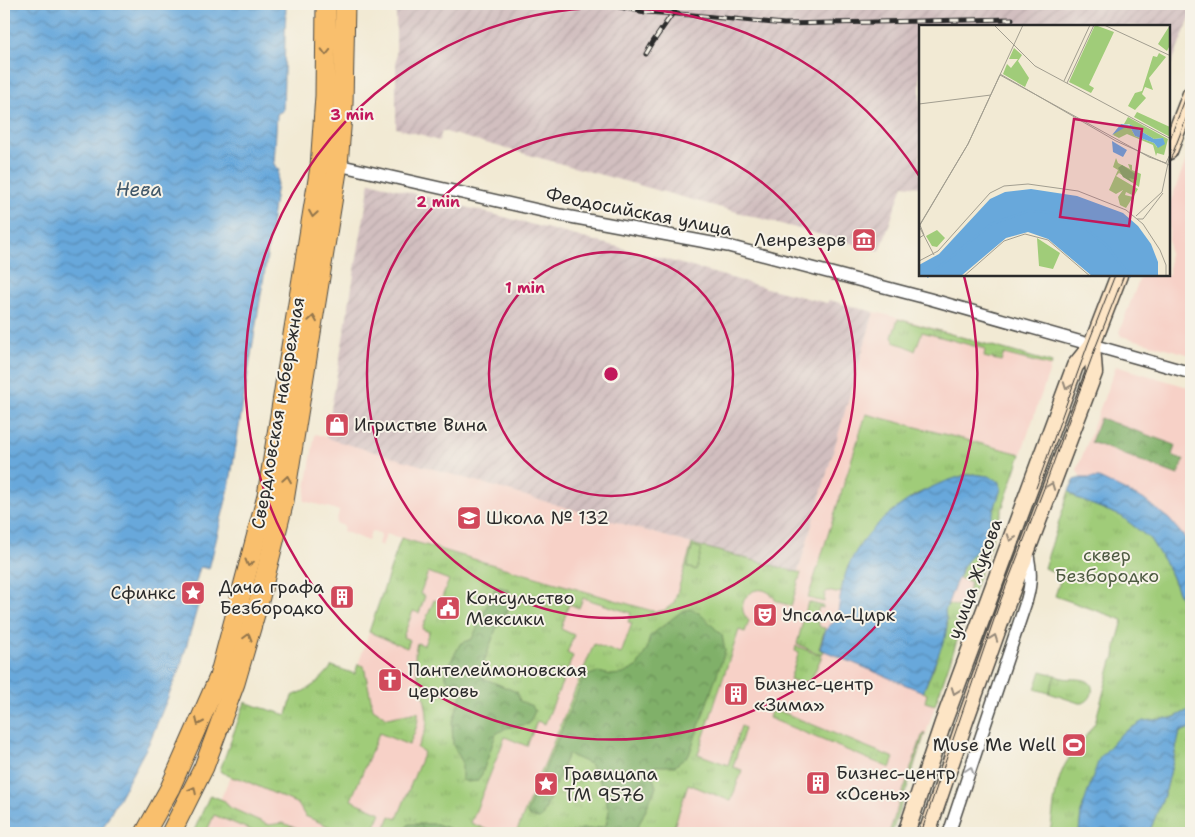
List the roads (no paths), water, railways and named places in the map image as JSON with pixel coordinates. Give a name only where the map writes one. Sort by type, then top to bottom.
[{"type":"main road","name":"Свердловская набережная","points":[[145,833],[170,788],[219,677],[267,496],[320,167],[325,104],[326,4]]},
{"type":"main road","name":"Свердловская набережная","points":[[171,833],[204,767],[235,683],[260,597],[284,501],[338,165],[343,104],[344,4]]},
{"type":"street","points":[[1170,147],[1191,94]]},
{"type":"street","name":"Феодосийская улица","points":[[338,165],[560,215],[728,246],[930,299],[1191,373]]},
{"type":"street","name":"улица Жукова","points":[[906,833],[943,723],[1075,366],[1092,344],[1119,276]]},
{"type":"street","name":"улица Жукова","points":[[927,833],[964,721],[1027,548],[1094,373],[1092,344]]},
{"type":"street","points":[[949,833],[1027,599],[1031,579],[1027,548]]},
{"type":"water","name":"Нева","points":[[4,4],[286,4],[283,111],[277,115],[274,164],[279,169],[265,270],[229,488],[209,569],[200,567],[193,593],[201,595],[180,668],[149,743],[100,833],[4,833]]},
{"type":"water","points":[[973,474],[988,476],[1000,482],[1001,489],[983,542],[964,565],[954,587],[945,611],[947,626],[945,638],[923,692],[820,649],[828,627],[836,619],[848,567],[857,550],[869,534],[883,519],[917,495],[936,485]]},
{"type":"water","points":[[1099,478],[1143,499],[1169,519],[1191,545],[1191,617],[1184,606],[1167,566],[1150,539],[1121,516],[1078,499],[1069,491],[1074,480]]},
{"type":"water","points":[[1191,709],[1191,728],[1180,732],[1166,790],[1149,833],[1079,833],[1081,812],[1099,759],[1121,734],[1143,721],[1173,718]]},
{"type":"tram line","points":[[1170,138],[1191,84]]},
{"type":"tram line","points":[[1170,160],[1191,106]]},
{"type":"tram line","points":[[1036,488],[1115,276]]},
{"type":"tram line","points":[[921,833],[1000,602],[1124,276]]},
{"type":"railway","points":[[610,4],[645,12],[784,24],[1012,19]]},
{"type":"railway","points":[[646,54],[679,4]]},
{"type":"place","name":"Ленрезерв","points":[[864,240]]},
{"type":"place","name":"Игристые Вина","points":[[337,425]]},
{"type":"place","name":"Школа № 132","points":[[469,518]]},
{"type":"place","name":"Сфинкс","points":[[193,593]]},
{"type":"place","name":"Дача графа Безбородко","points":[[342,597]]},
{"type":"place","name":"Консульство Мексики","points":[[448,608]]},
{"type":"place","name":"Упсала-Цирк","points":[[765,615]]},
{"type":"place","name":"Пантелеймоновская церковь","points":[[390,680]]},
{"type":"place","name":"Бизнес-центр «Зима»","points":[[736,694]]},
{"type":"place","name":"Muse Me Well","points":[[1074,745]]},
{"type":"place","name":"Бизнес-центр «Осень»","points":[[818,783]]},
{"type":"place","name":"Гравицапа ТМ 9576","points":[[546,784]]},
{"type":"park label","name":"сквер Безбородко","points":[[1107,565]]}]
